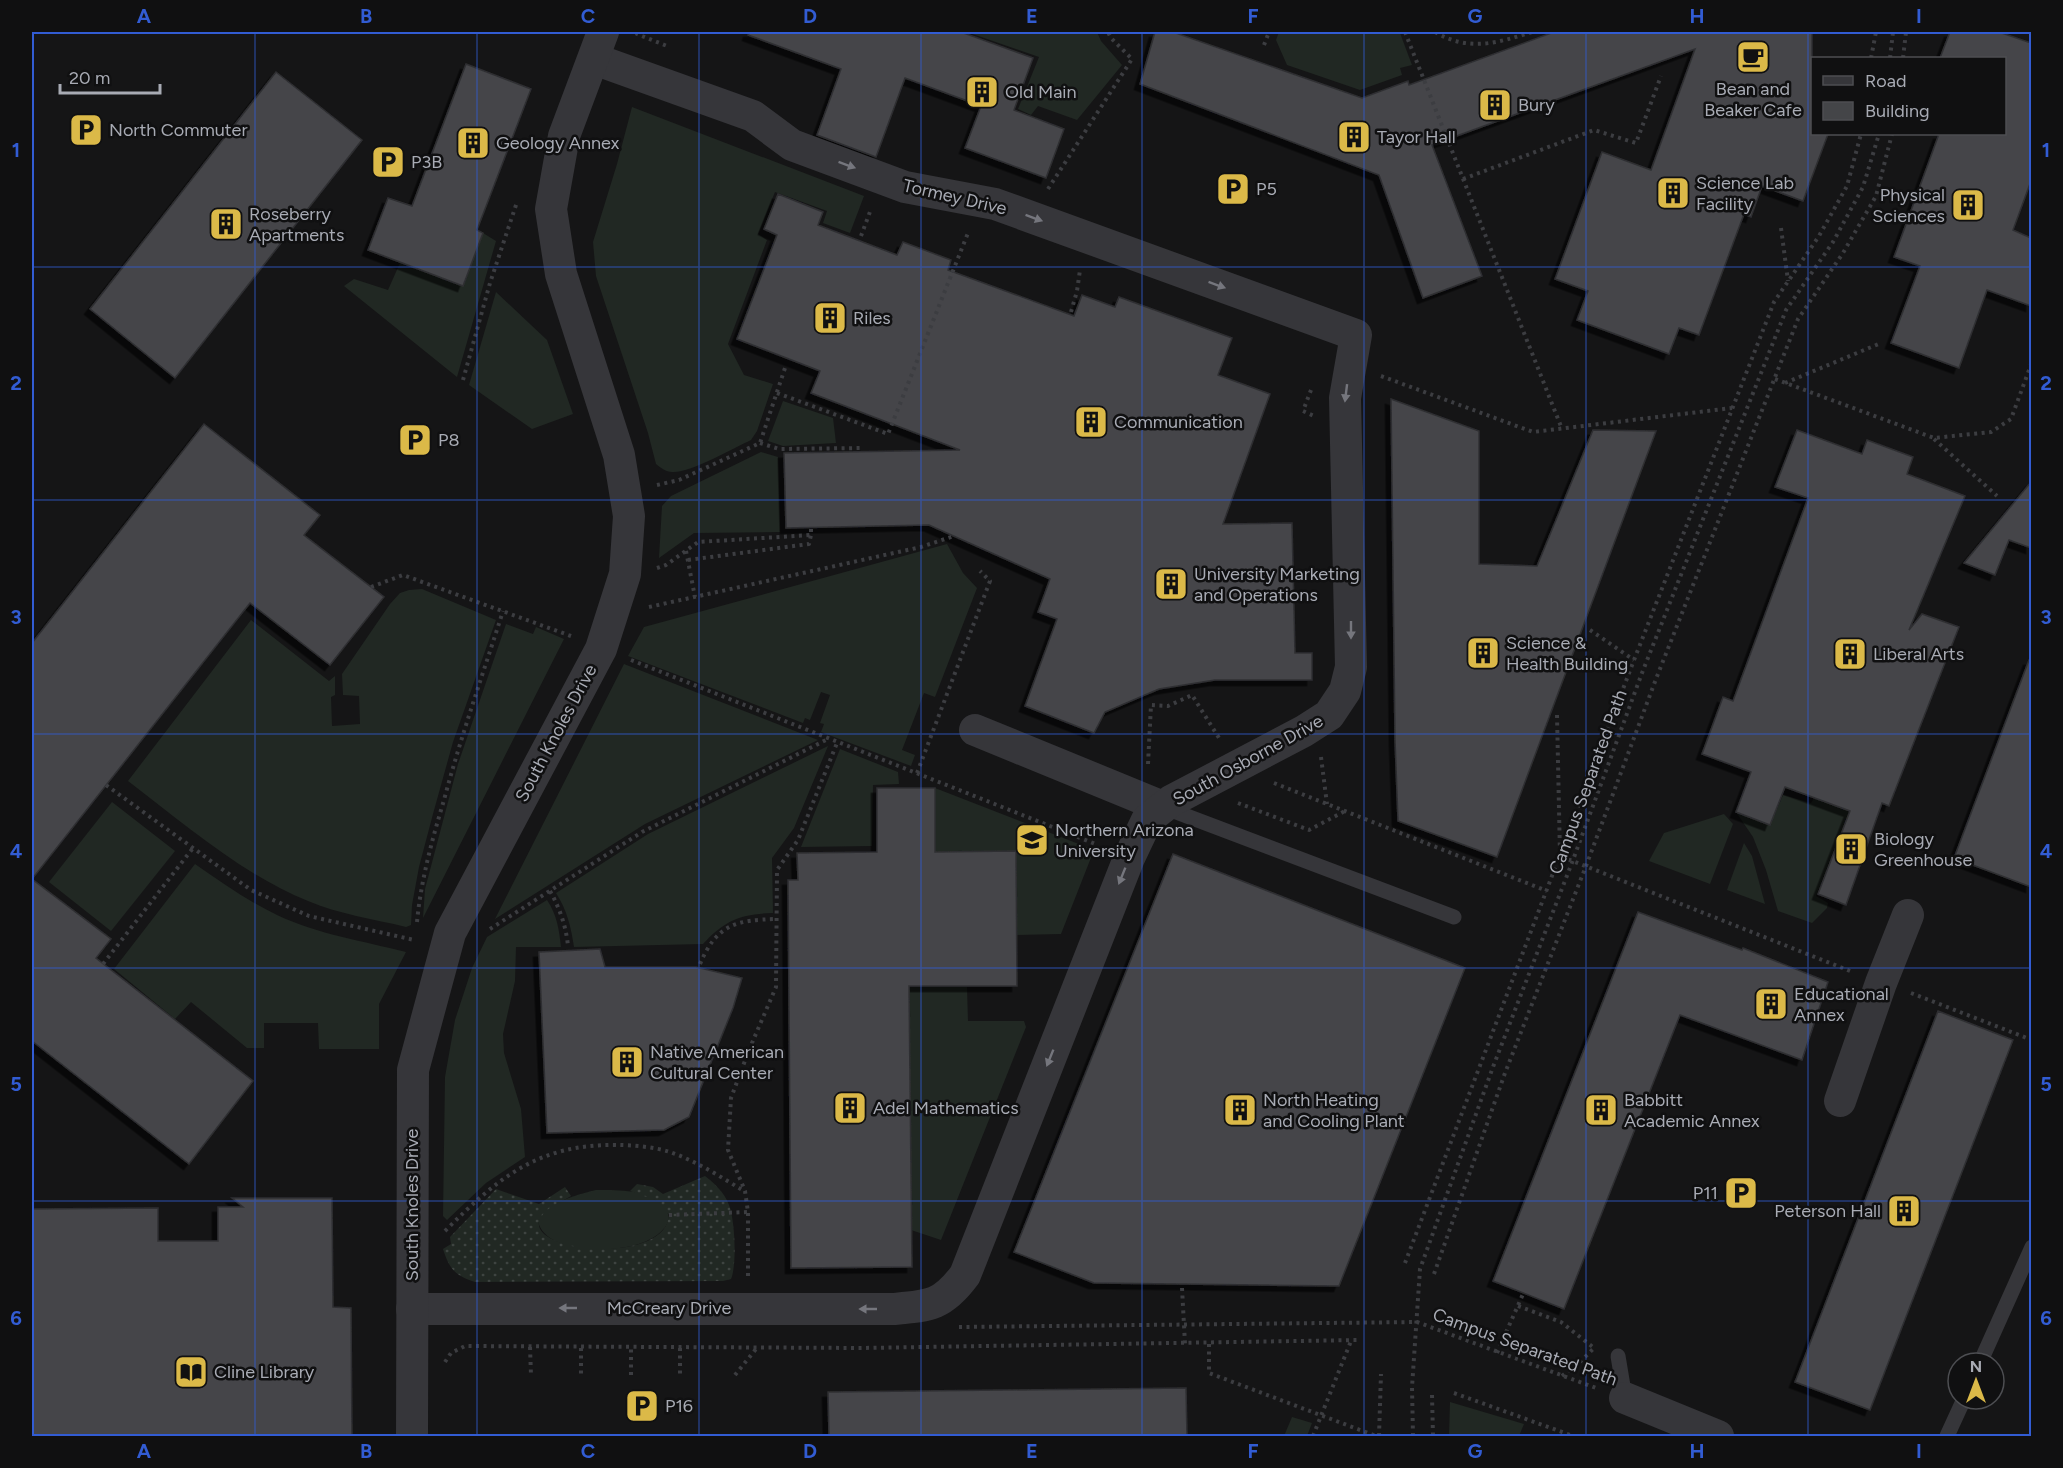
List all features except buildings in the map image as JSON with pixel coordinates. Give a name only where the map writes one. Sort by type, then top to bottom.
[{"type":"street","name":"Tormey Drive","points":[[599,45],[753,116],[792,145],[905,187],[995,204],[1356,335]]},
{"type":"street","name":"South Knoles Drive","points":[[412,1437],[413,1070],[450,933],[601,649],[625,574],[629,516],[619,455],[561,274],[551,209],[564,136],[599,45]]},
{"type":"street","name":"South Osborne Drive","points":[[927,1306],[952,1293],[965,1275],[1129,858],[1147,820],[1163,807],[1199,786],[1304,731],[1329,715],[1345,691],[1351,668],[1345,398],[1356,335]]},
{"type":"street","points":[[975,730],[1163,807]]},
{"type":"street","points":[[1840,1101],[1881,983],[1908,915]]},
{"type":"street","name":"McCreary Drive","points":[[412,1309],[893,1309],[927,1306]]},
{"type":"street","points":[[1625,1398],[1718,1437]]},
{"type":"lane","points":[[1163,807],[1454,917]]},
{"type":"lane","points":[[1985,1351],[2031,1247]]},
{"type":"lane","points":[[1618,1356],[1625,1398]]},
{"type":"lane","points":[[1947,1437],[1959,1411]]},
{"type":"path","points":[[548,32],[559,32]]},
{"type":"path","points":[[637,32],[637,34],[667,46]]},
{"type":"path","points":[[1046,192],[1132,58],[1111,39],[1108,32]]},
{"type":"path","points":[[1264,45],[1269,32]]},
{"type":"path","points":[[1405,32],[1562,429]]},
{"type":"path","points":[[1435,32],[1461,41],[1484,45],[1532,32]]},
{"type":"path","points":[[1871,57],[1876,32]]},
{"type":"path","points":[[1890,57],[1893,32]]},
{"type":"path","points":[[1903,57],[1906,32]]},
{"type":"path","points":[[1463,179],[1594,130],[1636,143],[1661,76]]},
{"type":"path","points":[[1405,1263],[1634,660],[1774,302],[1819,236],[1847,186],[1861,135]]},
{"type":"path","name":"Campus Separated Path","points":[[1413,1437],[1412,1395],[1420,1269],[1493,1067],[1642,673],[1786,310],[1833,242],[1863,187],[1879,135]]},
{"type":"path","points":[[1434,1274],[1505,1073],[1587,866],[1656,679],[1798,319],[1843,253],[1876,196],[1892,135]]},
{"type":"path","points":[[462,381],[490,283],[519,196]]},
{"type":"path","points":[[861,236],[873,205]]},
{"type":"path","points":[[1781,228],[1788,282]]},
{"type":"path","points":[[777,393],[888,434],[970,229]]},
{"type":"path","points":[[1071,312],[1080,269]]},
{"type":"path","points":[[1785,383],[1881,343]]},
{"type":"path","points":[[1934,438],[1991,432],[2011,419],[2031,362]]},
{"type":"path","points":[[1350,366],[1533,432],[1732,408]]},
{"type":"path","points":[[760,443],[785,368]]},
{"type":"path","points":[[1775,379],[1934,438],[1997,496]]},
{"type":"path","points":[[1311,389],[1303,411],[1322,419]]},
{"type":"path","points":[[654,486],[679,480],[760,443],[779,449],[864,448]]},
{"type":"path","points":[[688,560],[810,544],[811,527]]},
{"type":"path","points":[[652,570],[666,565],[698,542],[811,535]]},
{"type":"path","points":[[643,609],[921,547],[954,536]]},
{"type":"path","points":[[686,551],[695,597]]},
{"type":"path","points":[[917,772],[990,581],[980,571]]},
{"type":"path","points":[[371,587],[403,575],[572,636]]},
{"type":"path","points":[[106,785],[251,890],[309,916],[417,940],[420,890],[432,842],[455,759],[503,611]]},
{"type":"path","points":[[1590,630],[1634,660]]},
{"type":"path","points":[[622,657],[917,772],[1129,858]]},
{"type":"path","points":[[1148,768],[1151,705],[1168,706],[1192,695],[1221,741]]},
{"type":"path","points":[[1557,715],[1560,856]]},
{"type":"path","points":[[484,933],[642,832],[829,739]]},
{"type":"path","points":[[748,1278],[748,1212],[745,1191],[728,1150],[730,1098],[776,987],[777,870],[798,840],[837,742]]},
{"type":"path","points":[[1310,758],[1321,753],[1327,804]]},
{"type":"path","points":[[1279,775],[1269,781],[1547,891]]},
{"type":"path","points":[[1243,796],[1234,801],[1309,830],[1346,812]]},
{"type":"path","points":[[103,964],[193,848]]},
{"type":"path","points":[[1560,856],[2031,1040]]},
{"type":"path","points":[[550,891],[567,931],[568,946]]},
{"type":"path","points":[[700,964],[707,947],[713,940],[736,923],[752,919],[777,919]]},
{"type":"path","points":[[440,1236],[500,1180],[532,1161],[560,1150],[596,1145],[628,1145],[670,1152],[745,1191]]},
{"type":"path","points":[[669,1215],[748,1212]]},
{"type":"path","points":[[1182,1288],[1185,1344]]},
{"type":"path","points":[[1497,1353],[1524,1294]]},
{"type":"path","points":[[1518,1306],[1561,1322],[1594,1348],[1562,1376]]},
{"type":"path","points":[[959,1327],[1417,1322]]},
{"type":"path","name":"Campus Separated Path","points":[[1417,1322],[1625,1398]]},
{"type":"path","points":[[442,1367],[451,1353],[465,1346],[756,1348],[1209,1344],[1359,1340]]},
{"type":"path","points":[[1313,1437],[1351,1341]]},
{"type":"path","points":[[1209,1344],[1209,1373],[1377,1437],[1381,1374]]},
{"type":"path","points":[[530,1347],[531,1375]]},
{"type":"path","points":[[581,1348],[581,1375]]},
{"type":"path","points":[[630,1375],[631,1348]]},
{"type":"path","points":[[680,1348],[680,1375]]},
{"type":"path","points":[[735,1375],[756,1348]]},
{"type":"path","points":[[1454,1393],[1573,1437]]},
{"type":"path","points":[[1432,1395],[1433,1437]]},
{"type":"shaded area","points":[[967,32],[1097,32],[1101,41],[1122,65],[1077,120],[1038,106],[1031,115],[1018,109],[1039,57]]},
{"type":"shaded area","points":[[1279,32],[1400,33],[1412,65],[1400,68],[1402,75],[1360,90],[1287,65],[1276,40]]},
{"type":"shaded area","points":[[632,107],[864,196],[850,233],[823,223],[827,211],[775,192],[758,234],[767,240],[728,344],[744,375],[773,384],[757,431],[751,440],[700,465],[679,472],[668,471],[656,464],[648,433],[596,276],[593,242]]},
{"type":"shaded area","points":[[483,233],[496,241],[457,377],[344,286],[354,279],[388,290],[400,263],[462,286]]},
{"type":"shaded area","points":[[496,292],[547,340],[573,414],[532,429],[469,385]]},
{"type":"shaded area","points":[[783,401],[833,418],[836,443],[783,446],[768,441]]},
{"type":"shaded area","points":[[761,452],[778,457],[780,532],[694,533],[659,558],[662,506],[671,496]]},
{"type":"shaded area","points":[[947,544],[963,573],[977,588],[935,697],[924,693],[902,750],[915,755],[911,766],[821,732],[824,724],[820,723],[830,695],[821,692],[810,720],[805,718],[803,723],[628,656],[644,627]]},
{"type":"shaded area","points":[[422,589],[496,620],[453,742],[419,867],[411,925],[406,927],[344,913],[320,906],[283,890],[214,847],[128,781],[251,620],[329,681],[335,676],[335,695],[331,697],[332,726],[360,724],[359,696],[343,695],[342,674],[400,593]]},
{"type":"shaded area","points":[[506,624],[533,634],[536,627],[564,639],[423,918],[425,889],[458,764]]},
{"type":"shaded area","points":[[624,664],[818,740],[645,824],[495,919]]},
{"type":"shaded area","points":[[828,746],[794,828],[772,858],[773,913],[734,920],[719,929],[703,944],[574,947],[568,919],[556,893],[648,834]]},
{"type":"shaded area","points":[[840,749],[898,772],[899,784],[873,785],[872,846],[801,847]]},
{"type":"shaded area","points":[[1822,786],[1854,798],[1816,896],[1828,903],[1827,908],[1812,923],[1778,911],[1753,837],[1736,812],[1770,825],[1783,795],[1811,803]]},
{"type":"shaded area","points":[[935,788],[1094,850],[1061,934],[1017,935],[1016,851],[935,852]]},
{"type":"shaded area","points":[[112,802],[175,851],[111,931],[49,882]]},
{"type":"shaded area","points":[[1724,814],[1733,824],[1710,884],[1649,861],[1664,833]]},
{"type":"shaded area","points":[[1744,843],[1752,856],[1765,904],[1727,890]]},
{"type":"shaded area","points":[[195,864],[245,898],[292,922],[406,952],[379,1004],[379,1049],[319,1049],[318,1023],[264,1023],[264,1048],[247,1048],[191,1002],[175,1019],[114,969]]},
{"type":"shaded area","points":[[547,900],[557,922],[561,947],[516,947],[515,981],[503,1034],[504,1053],[521,1109],[525,1157],[486,1183],[447,1220],[443,1216],[445,1077],[455,1020],[472,968],[487,937]]},
{"type":"shaded area","points":[[909,986],[967,987],[968,1021],[1024,1021],[1026,1027],[941,1240],[911,1230]]},
{"type":"shaded area","points":[[705,1176],[722,1192],[731,1212],[735,1253],[731,1279],[723,1281],[475,1282],[462,1277],[454,1270],[443,1249],[451,1244],[450,1237],[496,1189],[539,1204],[565,1187],[571,1196],[550,1208],[541,1217],[540,1229],[551,1239],[596,1249],[621,1248],[645,1242],[662,1231],[669,1215],[655,1200],[630,1191],[637,1184],[653,1187],[663,1194]]},
{"type":"shaded area","points":[[596,1190],[643,1194],[659,1202],[669,1217],[668,1222],[661,1232],[650,1239],[622,1248],[578,1248],[551,1239],[542,1231],[539,1220],[550,1207],[570,1197]]},
{"type":"shaded area","points":[[1450,1402],[1524,1424],[1519,1436],[1449,1436]]},
{"type":"shaded area","points":[[1292,1417],[1312,1423],[1307,1436],[1284,1436]]},
{"type":"place","name":"Bean and Beaker Cafe","points":[[1753,57]]},
{"type":"place","name":"Old Main","points":[[982,92]]},
{"type":"place","name":"Bury","points":[[1495,105]]},
{"type":"place","name":"North Commuter","points":[[86,130]]},
{"type":"place","name":"Tayor Hall","points":[[1354,137]]},
{"type":"place","name":"Geology Annex","points":[[473,143]]},
{"type":"place","name":"P3B","points":[[388,162]]},
{"type":"place","name":"P5","points":[[1233,189]]},
{"type":"place","name":"Science Lab Facility","points":[[1673,193]]},
{"type":"place","name":"Physical Sciences","points":[[1968,205]]},
{"type":"place","name":"Roseberry Apartments","points":[[226,224]]},
{"type":"place","name":"Riles","points":[[830,318]]},
{"type":"place","name":"Communication","points":[[1091,422]]},
{"type":"place","name":"P8","points":[[415,440]]},
{"type":"place","name":"University Marketing and Operations","points":[[1171,584]]},
{"type":"place","name":"Science & Health Building","points":[[1483,653]]},
{"type":"place","name":"Liberal Arts","points":[[1850,654]]},
{"type":"place","name":"Northern Arizona University","points":[[1032,840]]},
{"type":"place","name":"Biology Greenhouse","points":[[1851,849]]},
{"type":"place","name":"Educational Annex","points":[[1771,1004]]},
{"type":"place","name":"Native American Cultural Center","points":[[627,1062]]},
{"type":"place","name":"Adel Mathematics","points":[[850,1108]]},
{"type":"place","name":"North Heating and Cooling Plant","points":[[1240,1110]]},
{"type":"place","name":"Babbitt Academic Annex","points":[[1601,1110]]},
{"type":"place","name":"P11","points":[[1741,1193]]},
{"type":"place","name":"Peterson Hall","points":[[1904,1211]]},
{"type":"place","name":"Cline Library","points":[[191,1372]]},
{"type":"place","name":"P16","points":[[642,1406]]}]
